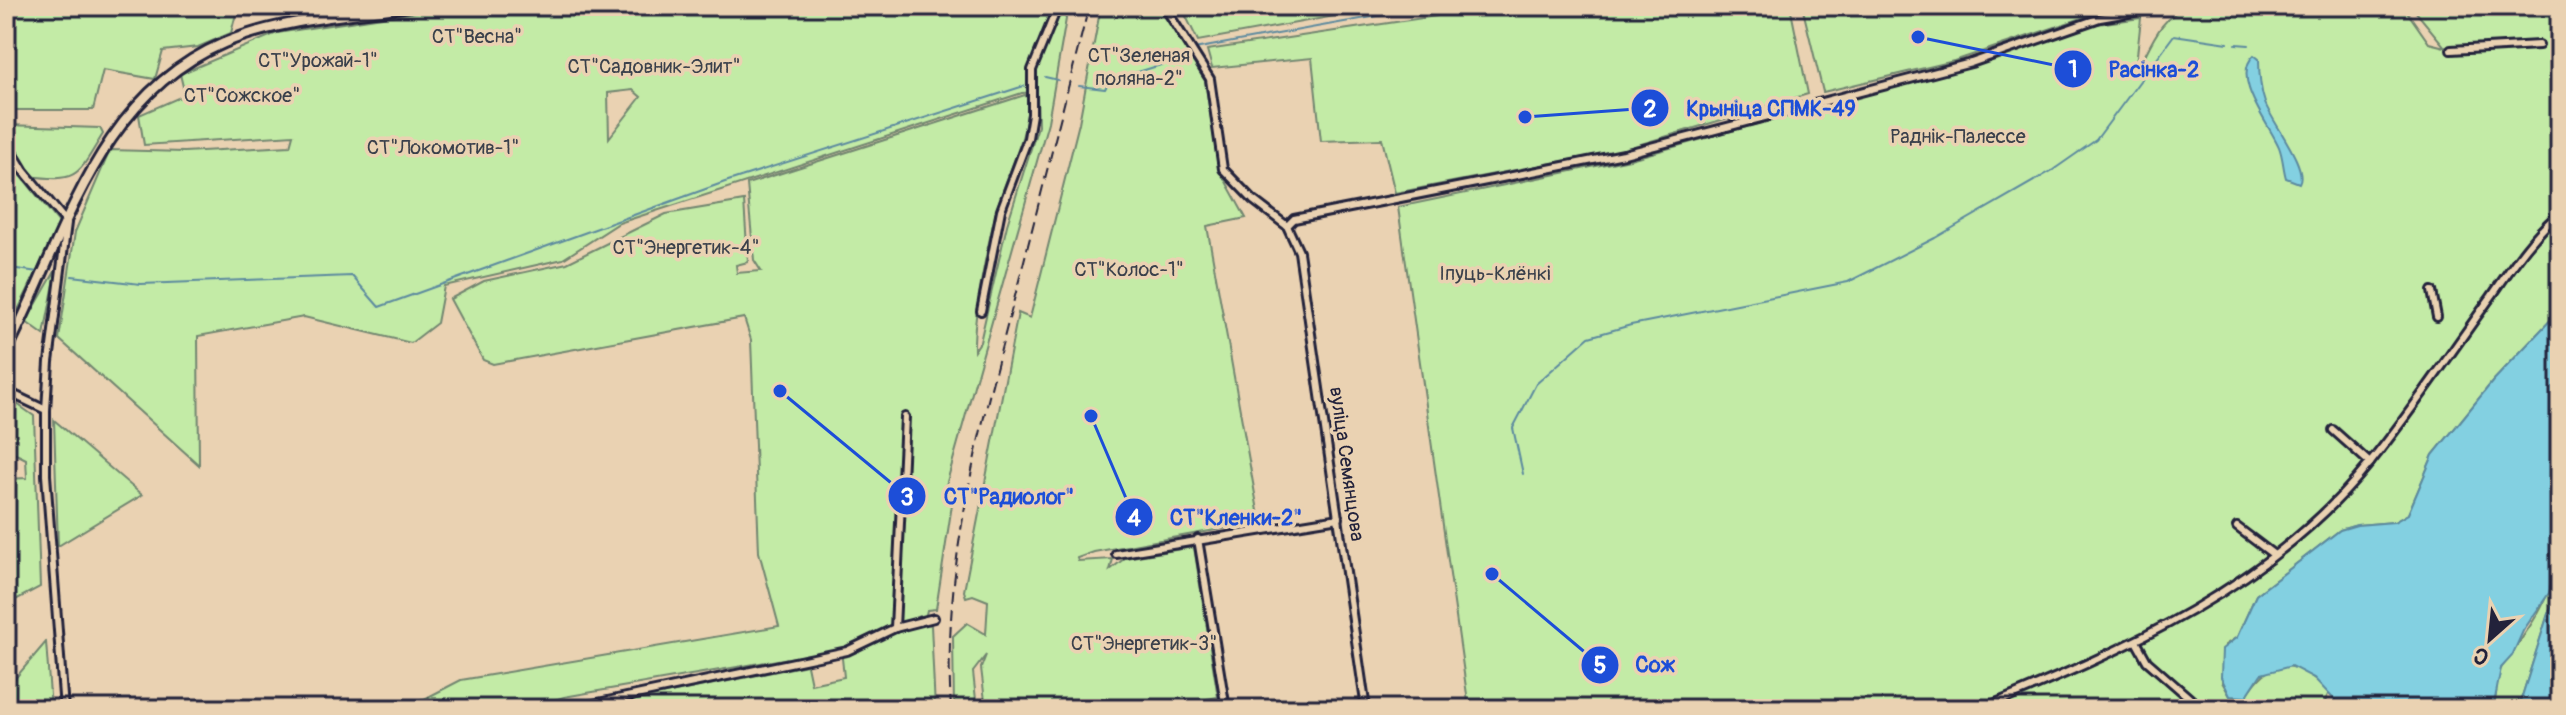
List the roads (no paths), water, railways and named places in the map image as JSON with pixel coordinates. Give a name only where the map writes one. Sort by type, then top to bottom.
[{"type":"street","points":[[6,352],[95,159],[119,123],[159,84],[190,61],[225,43],[266,30],[409,6]]},
{"type":"street","points":[[981,311],[1001,210],[1028,138],[1032,114],[1032,70],[1058,6]]},
{"type":"street","points":[[1164,6],[1210,79],[1223,169],[1253,200],[1287,226],[1294,219],[1624,154],[1971,63],[2100,18],[2165,7]]},
{"type":"street","points":[[2451,50],[2539,45]]},
{"type":"street","points":[[6,141],[24,171],[67,223],[46,410],[46,475],[64,709]]},
{"type":"street","points":[[1981,709],[2137,643],[2209,601],[2324,517],[2370,463],[2520,257],[2560,213]]},
{"type":"street","name":"вуліца Семянцова","points":[[1287,226],[1299,252],[1366,709]]},
{"type":"street","points":[[2432,291],[2437,317]]},
{"type":"street","points":[[6,391],[46,410]]},
{"type":"street","points":[[895,628],[905,417]]},
{"type":"street","points":[[2333,430],[2370,463]]},
{"type":"street","points":[[1116,554],[1339,518]]},
{"type":"street","points":[[2237,527],[2274,555]]},
{"type":"street","points":[[1198,539],[1226,709]]},
{"type":"street","points":[[569,709],[847,651],[895,628],[934,618]]},
{"type":"street","points":[[2137,643],[2147,661],[2202,709]]},
{"type":"water","points":[[2254,55],[2259,59],[2265,103],[2299,167],[2299,183],[2286,178],[2279,147],[2249,88],[2248,65]]},
{"type":"water","points":[[2560,310],[2560,568],[2555,568],[2549,593],[2523,631],[2512,656],[2501,668],[2493,709],[2343,709],[2314,678],[2291,666],[2261,674],[2246,697],[2230,696],[2221,677],[2222,649],[2237,637],[2256,595],[2340,530],[2357,525],[2394,522],[2408,514],[2433,455],[2493,381]]},
{"type":"water","points":[[2560,591],[2560,709],[2518,709],[2548,614]]},
{"type":"waterway","points":[[1194,49],[1433,6]]},
{"type":"waterway","points":[[1523,474],[1513,428],[1536,384],[1589,337],[1631,325],[1848,282],[1935,238],[2053,170],[2096,140],[2174,35],[2228,43]]},
{"type":"waterway","points":[[2236,44],[2249,45]]},
{"type":"waterway","points":[[1079,86],[1105,89],[1109,81],[1180,59],[1188,52]]},
{"type":"waterway","points":[[1045,77],[1058,80]]},
{"type":"waterway","points":[[72,276],[141,284],[352,276],[379,307],[725,182],[1024,86]]},
{"type":"waterway","points":[[6,271],[10,268],[38,272]]},
{"type":"railway","points":[[951,709],[952,603],[966,500],[1089,6]]},
{"type":"place","name":"Расінка-2","points":[[1918,37]]},
{"type":"place","name":"Крыніца СПМК-49","points":[[1525,117]]},
{"type":"place","name":"СТ\"Радиолог\"","points":[[780,391]]},
{"type":"place","name":"СТ\"Кленки-2\"","points":[[1091,416]]},
{"type":"place","name":"Сож","points":[[1492,574]]},
{"type":"park label","name":"СТ\"Весна\"","points":[[477,36]]},
{"type":"park label","name":"СТ\"Урожай-1\"","points":[[318,60]]},
{"type":"park label","name":"СТ\"Садовник-Элит\"","points":[[654,66]]},
{"type":"park label","name":"СТ\"Зеленая поляна-2\"","points":[[1139,66]]},
{"type":"park label","name":"СТ\"Сожское\"","points":[[242,95]]},
{"type":"park label","name":"Раднік-Палессе","points":[[1958,136]]},
{"type":"park label","name":"СТ\"Локомотив-1\"","points":[[443,147]]},
{"type":"park label","name":"СТ\"Энергетик-4\"","points":[[686,247]]},
{"type":"park label","name":"СТ\"Колос-1\"","points":[[1129,269]]},
{"type":"park label","name":"Іпуць-Клёнкі","points":[[1495,273]]},
{"type":"park label","name":"СТ\"Энергетик-3\"","points":[[1144,643]]}]
